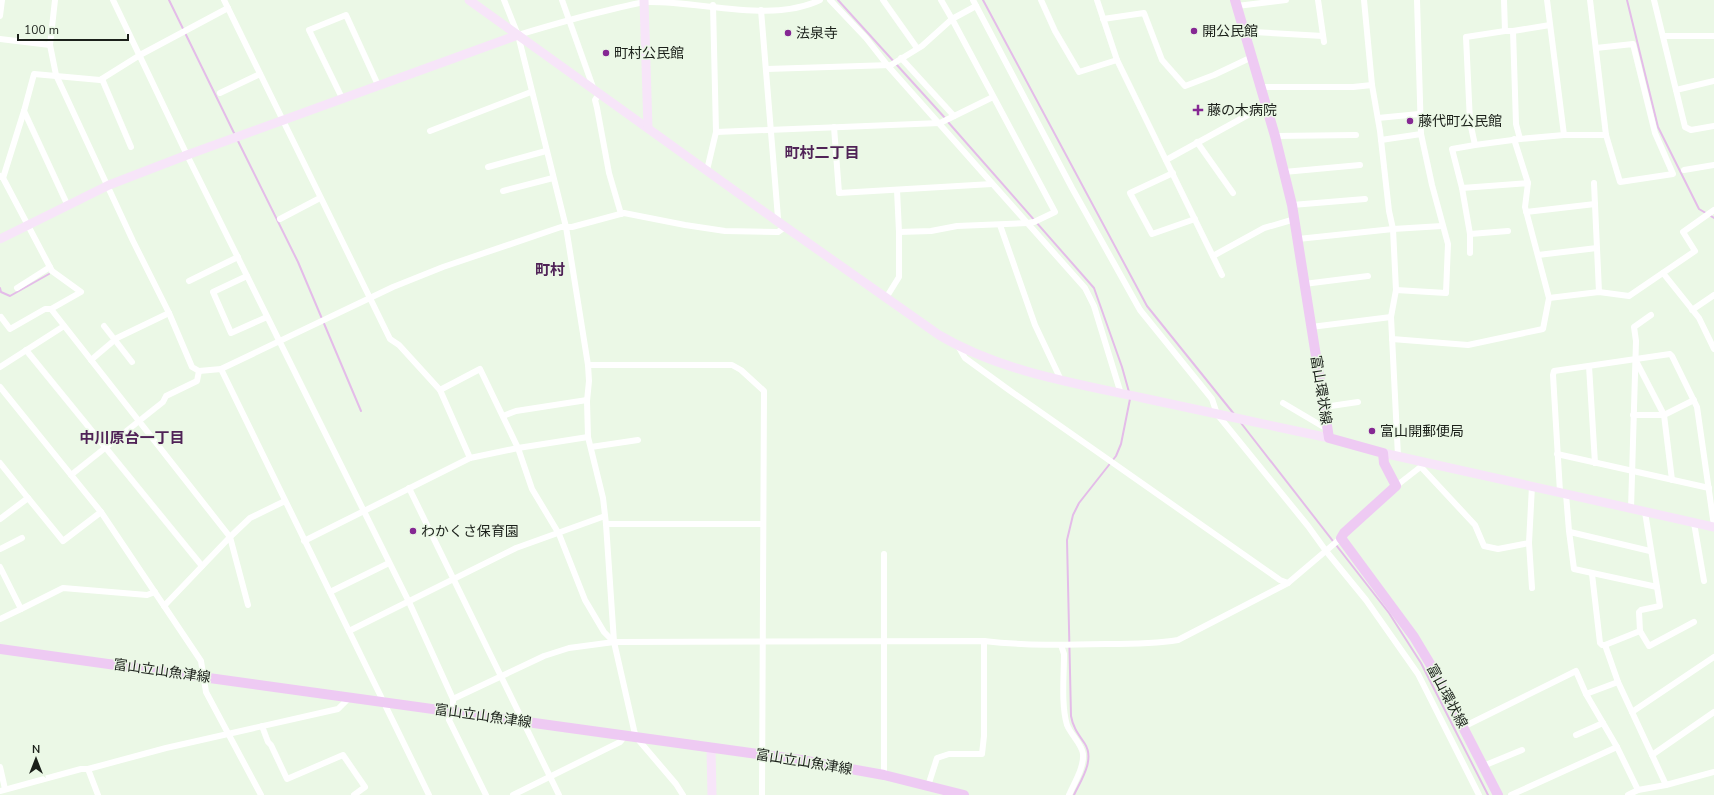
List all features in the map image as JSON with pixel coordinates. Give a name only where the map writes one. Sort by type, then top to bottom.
[{"type":"main road","name":"富山環状線","points":[[1236,3],[1275,136],[1295,219],[1328,434],[1383,453]]},
{"type":"main road","points":[[1340,539],[1344,533],[1396,486],[1384,463],[1383,453]]},
{"type":"main road","name":"富山環状線","points":[[1340,539],[1414,637],[1432,667],[1498,795]]},
{"type":"main road","name":"富山立山魚津線","points":[[0,649],[822,763],[884,775],[964,795]]},
{"type":"street","points":[[0,16],[2,0]]},
{"type":"street","points":[[55,0],[50,45],[56,75],[109,185],[133,241],[169,313],[192,367],[199,372],[221,369],[369,298],[443,267],[561,227],[621,214],[725,231],[778,232],[785,227]]},
{"type":"street","points":[[113,0],[187,155],[409,602],[453,699],[453,711],[449,720],[486,795]]},
{"type":"street","points":[[224,0],[390,339],[399,345],[440,390],[470,458]]},
{"type":"street","points":[[469,0],[785,227],[938,335],[958,346],[1004,365],[1061,380],[1255,423],[1328,434]]},
{"type":"street","points":[[504,0],[518,35],[566,227],[588,365],[588,438],[598,472],[605,516],[614,642],[631,736],[676,784],[683,795]]},
{"type":"street","points":[[562,0],[597,92],[596,100],[598,116],[609,173],[621,214]]},
{"type":"street","points":[[0,239],[109,185],[342,98],[518,35],[644,1],[676,1],[761,10],[792,9],[810,5],[820,0]]},
{"type":"street","points":[[830,0],[866,38],[888,66],[1085,288],[1094,306],[1121,394]]},
{"type":"street","points":[[883,0],[917,48]]},
{"type":"street","points":[[899,232],[931,231],[958,226],[1028,223],[1034,222],[1055,212],[941,0]]},
{"type":"street","points":[[973,0],[1072,188],[1140,310],[1212,399],[1217,414],[1366,600],[1418,674],[1479,795]]},
{"type":"street","points":[[1041,0],[1055,31],[1078,72],[1117,60]]},
{"type":"street","points":[[1097,0],[1117,60],[1222,275]]},
{"type":"street","points":[[1236,3],[1286,0]]},
{"type":"street","points":[[1245,32],[1323,39],[1318,0]]},
{"type":"street","points":[[1364,0],[1372,85],[1381,140],[1389,211],[1393,229],[1396,290],[1391,317],[1398,456]]},
{"type":"street","points":[[1396,290],[1446,292],[1448,244],[1442,226],[1421,134],[1419,114],[1417,0]]},
{"type":"street","points":[[1504,0],[1505,31]]},
{"type":"street","points":[[1547,0],[1564,135]]},
{"type":"street","points":[[1590,0],[1606,135],[1620,182],[1673,174],[1655,133],[1633,44],[1596,48]]},
{"type":"street","points":[[1654,0],[1685,127],[1691,130],[1714,126]]},
{"type":"street","points":[[644,1],[648,128]]},
{"type":"street","points":[[706,170],[716,132],[713,5]]},
{"type":"street","points":[[766,68],[888,66],[917,48],[952,19],[976,6]]},
{"type":"street","points":[[1,317],[10,329],[45,309],[51,309],[81,292],[52,271],[2,177],[24,111],[34,74],[100,80],[140,55],[228,8]]},
{"type":"street","points":[[761,10],[772,130],[777,221]]},
{"type":"street","points":[[1103,19],[1144,13],[1162,60],[1184,86],[1214,75],[1252,57]]},
{"type":"street","points":[[342,98],[309,30],[346,15],[378,85]]},
{"type":"street","points":[[1475,145],[1470,122],[1466,37],[1550,25]]},
{"type":"street","points":[[1392,339],[1468,345],[1543,329],[1549,298],[1524,207],[1528,183],[1517,139],[1512,31]]},
{"type":"street","points":[[1663,36],[1714,36]]},
{"type":"street","points":[[0,39],[50,45]]},
{"type":"street","points":[[901,58],[954,116]]},
{"type":"street","points":[[220,92],[260,74]]},
{"type":"street","points":[[102,79],[131,147]]},
{"type":"street","points":[[1676,90],[1714,81]]},
{"type":"street","points":[[1260,86],[1353,87],[1372,85]]},
{"type":"street","points":[[430,131],[532,92]]},
{"type":"street","points":[[716,132],[940,123],[993,97]]},
{"type":"street","points":[[1166,160],[1266,105]]},
{"type":"street","points":[[24,111],[68,204]]},
{"type":"street","points":[[1378,118],[1419,114]]},
{"type":"street","points":[[834,127],[839,193],[992,184]]},
{"type":"street","points":[[1381,140],[1421,134]]},
{"type":"street","points":[[1275,136],[1356,135]]},
{"type":"street","points":[[1470,253],[1470,234],[1462,188],[1452,149],[1517,139],[1564,135],[1606,135]]},
{"type":"street","points":[[1198,142],[1233,193]]},
{"type":"street","points":[[488,167],[546,151]]},
{"type":"street","points":[[1284,172],[1360,165]]},
{"type":"street","points":[[1684,170],[1714,165]]},
{"type":"street","points":[[1173,173],[1130,193],[1152,234],[1195,219]]},
{"type":"street","points":[[503,191],[553,178]]},
{"type":"street","points":[[1462,188],[1528,183]]},
{"type":"street","points":[[1594,183],[1599,292]]},
{"type":"street","points":[[886,298],[899,277],[897,190]]},
{"type":"street","points":[[280,219],[320,198]]},
{"type":"street","points":[[1292,205],[1365,199]]},
{"type":"street","points":[[1526,212],[1595,204]]},
{"type":"street","points":[[1549,298],[1599,292],[1630,296],[1695,251],[1683,232],[1714,210]]},
{"type":"street","points":[[1213,256],[1264,228],[1295,219]]},
{"type":"street","points":[[1000,225],[1035,325],[1061,380]]},
{"type":"street","points":[[1298,240],[1393,229],[1442,226]]},
{"type":"street","points":[[1470,234],[1508,231]]},
{"type":"street","points":[[1538,254],[1597,248]]},
{"type":"street","points":[[189,281],[238,257]]},
{"type":"street","points":[[17,288],[50,267]]},
{"type":"street","points":[[1663,273],[1699,318],[1714,349]]},
{"type":"street","points":[[248,276],[213,292],[231,333],[267,316]]},
{"type":"street","points":[[1304,284],[1368,276]]},
{"type":"street","points":[[1692,310],[1714,295]]},
{"type":"street","points":[[51,309],[230,537],[248,605]]},
{"type":"street","points":[[91,360],[115,340],[169,313]]},
{"type":"street","points":[[1631,509],[1636,341],[1634,327],[1651,315]]},
{"type":"street","points":[[1311,327],[1391,317]]},
{"type":"street","points":[[0,367],[64,326]]},
{"type":"street","points":[[104,326],[132,362]]},
{"type":"street","points":[[958,346],[965,358],[1009,390],[1267,572],[1288,583]]},
{"type":"street","points":[[26,350],[202,566]]},
{"type":"street","points":[[1383,453],[1398,456],[1423,465],[1532,486],[1563,493],[1631,509],[1714,527],[1697,407],[1670,354],[1554,371],[1553,375],[1557,454],[1563,493],[1570,532],[1574,569],[1656,587]]},
{"type":"street","points":[[1635,359],[1664,415],[1672,480]]},
{"type":"street","points":[[588,365],[732,365],[741,370],[764,391],[762,524],[762,795]]},
{"type":"street","points":[[1589,366],[1595,463]]},
{"type":"street","points":[[221,369],[429,795]]},
{"type":"street","points":[[440,390],[480,369],[518,448],[532,489],[559,534],[585,600],[604,632],[614,642]]},
{"type":"street","points":[[71,476],[140,422],[163,402],[166,396],[197,381],[199,372]]},
{"type":"street","points":[[0,387],[101,512],[201,661],[202,676],[206,692],[261,795]]},
{"type":"street","points":[[503,416],[516,411],[587,400]]},
{"type":"street","points":[[1633,415],[1664,415],[1694,400]]},
{"type":"street","points":[[1324,407],[1358,402]]},
{"type":"street","points":[[1283,403],[1328,434]]},
{"type":"street","points":[[304,541],[470,458],[518,448],[588,438]]},
{"type":"street","points":[[591,447],[638,440]]},
{"type":"street","points":[[1557,454],[1709,488]]},
{"type":"street","points":[[0,463],[63,541],[101,512]]},
{"type":"street","points":[[1396,486],[1423,465]]},
{"type":"street","points":[[1423,465],[1475,525],[1484,546],[1498,549],[1529,543]]},
{"type":"street","points":[[1532,486],[1529,543],[1532,588]]},
{"type":"street","points":[[409,488],[559,795]]},
{"type":"street","points":[[0,519],[28,498]]},
{"type":"street","points":[[164,606],[250,518],[285,501]]},
{"type":"street","points":[[1645,512],[1650,551],[1660,606],[1641,610],[1639,612],[1640,631],[1649,646],[1694,622]]},
{"type":"street","points":[[349,631],[516,548],[559,534],[605,516]]},
{"type":"street","points":[[1694,523],[1704,581]]},
{"type":"street","points":[[606,524],[762,524]]},
{"type":"street","points":[[1570,532],[1650,551]]},
{"type":"street","points":[[0,549],[22,538]]},
{"type":"street","points":[[453,699],[544,656],[569,648],[614,642],[984,641],[1022,645],[1061,645],[1160,643],[1178,640],[1288,583],[1340,539]]},
{"type":"street","points":[[884,554],[884,775]]},
{"type":"street","points":[[330,592],[389,563]]},
{"type":"street","points":[[0,567],[18,599],[21,609]]},
{"type":"street","points":[[1592,574],[1600,643],[1605,645],[1640,631]]},
{"type":"street","points":[[0,619],[63,588],[148,595],[155,592]]},
{"type":"street","points":[[928,786],[937,758],[949,754],[982,754],[984,736],[984,641]]},
{"type":"street","points":[[1061,645],[1064,654],[1065,716],[1072,735],[1081,748],[1083,754],[1082,763],[1070,795]]},
{"type":"street","points":[[1605,645],[1618,682],[1666,785]]},
{"type":"street","points":[[1632,712],[1714,657]]},
{"type":"street","points":[[1463,727],[1576,671],[1586,694],[1617,747],[1638,790]]},
{"type":"street","points":[[1586,694],[1618,682]]},
{"type":"street","points":[[0,767],[3,790],[81,769],[88,769],[228,733],[338,709],[350,698]]},
{"type":"street","points":[[1652,754],[1714,712]]},
{"type":"street","points":[[1576,735],[1603,723]]},
{"type":"street","points":[[262,726],[268,742],[271,745],[286,778],[343,755],[365,787],[354,795]]},
{"type":"street","points":[[513,795],[631,736]]},
{"type":"street","points":[[1511,795],[1617,747]]},
{"type":"street","points":[[711,748],[712,795]]},
{"type":"street","points":[[1483,766],[1522,750]]},
{"type":"street","points":[[88,769],[98,795]]},
{"type":"street","points":[[1628,795],[1638,790],[1666,785],[1714,772]]},
{"type":"waterway","points":[[169,0],[235,135]]},
{"type":"waterway","points":[[838,0],[945,118]]},
{"type":"waterway","points":[[983,0],[1147,306],[1234,414]]},
{"type":"waterway","points":[[1627,0],[1658,127],[1699,209],[1714,218]]},
{"type":"waterway","points":[[948,122],[1094,288],[1122,367],[1129,392]]},
{"type":"waterway","points":[[237,139],[298,262],[361,411]]},
{"type":"waterway","points":[[0,288],[1,292],[10,296],[49,274]]},
{"type":"waterway","points":[[1074,795],[1086,770],[1088,763],[1088,750],[1078,734],[1071,716],[1067,540],[1073,515],[1079,503],[1116,456],[1121,444],[1130,399]]},
{"type":"waterway","points":[[1241,423],[1389,613],[1421,663],[1488,795]]},
{"type":"place","name":"開公民館","points":[[1194,31]]},
{"type":"place","name":"法泉寺","points":[[788,33]]},
{"type":"place","name":"町村公民館","points":[[606,53]]},
{"type":"place","name":"藤の木病院","points":[[1198,110]]},
{"type":"place","name":"藤代町公民館","points":[[1410,121]]},
{"type":"place","name":"富山開郵便局","points":[[1372,431]]},
{"type":"place","name":"わかくさ保育園","points":[[413,531]]},
{"type":"district","name":"町村二丁目","points":[[822,153]]},
{"type":"district","name":"町村","points":[[550,270]]},
{"type":"district","name":"中川原台一丁目","points":[[132,438]]}]
